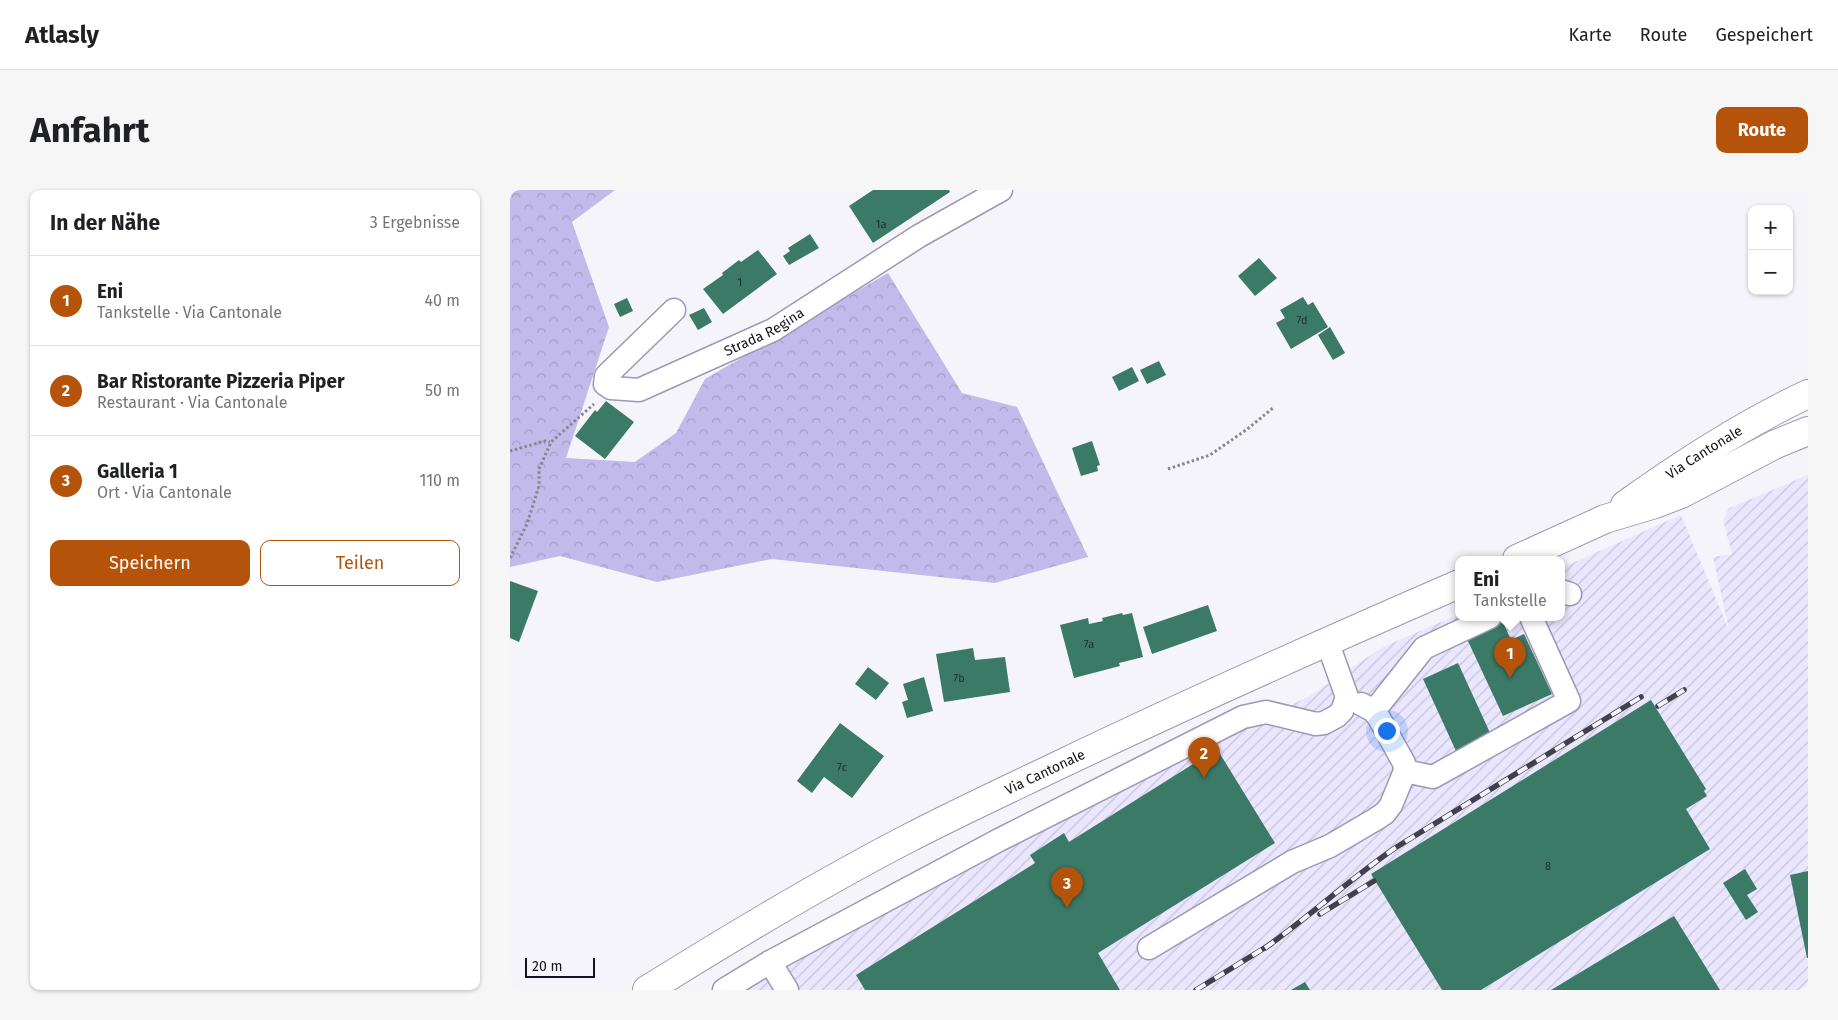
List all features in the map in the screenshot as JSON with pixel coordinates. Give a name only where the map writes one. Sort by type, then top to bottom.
[{"type":"main road","name":"Via Cantonale","points":[[1605,519],[1672,472],[1738,432],[1808,394]]},
{"type":"main road","name":"Via Cantonale","points":[[1524,556],[1605,519],[1681,494],[1776,444],[1808,431]]},
{"type":"main road","name":"Via Cantonale","points":[[646,990],[742,931],[906,839],[1169,713],[1455,586]]},
{"type":"street","name":"Strada Regina","points":[[611,388],[639,390],[773,330],[919,236],[1001,190]]},
{"type":"street","points":[[611,388],[605,384],[606,376],[674,310]]},
{"type":"street","points":[[1374,711],[1424,648],[1481,621]]},
{"type":"street","points":[[1405,771],[1433,776],[1569,701],[1534,621]]},
{"type":"street","points":[[724,990],[770,962],[999,840],[1243,716],[1266,712],[1309,723],[1324,723],[1342,711],[1346,697],[1326,642]]},
{"type":"street","points":[[1149,948],[1292,862],[1330,846],[1376,820],[1391,805],[1405,771],[1404,763],[1374,711],[1346,697]]},
{"type":"street","points":[[770,962],[787,990]]},
{"type":"path","points":[[510,558],[527,524],[539,486],[539,469],[551,442],[611,388]]},
{"type":"path","points":[[1168,469],[1210,455],[1273,408]]},
{"type":"path","points":[[510,451],[545,441],[551,442]]},
{"type":"shaded area","points":[[1808,475],[1808,990],[744,990],[1003,850],[1311,695],[1383,647],[1455,616],[1455,621],[1565,621],[1565,566],[1681,515],[1729,630],[1713,557],[1732,554],[1723,520],[1729,508]]},
{"type":"green space","points":[[510,190],[615,190],[572,222],[609,327],[566,458],[635,462],[676,433],[705,379],[888,273],[962,393],[1017,407],[1088,557],[995,583],[772,559],[657,582],[560,556],[510,567]]},
{"type":"building","points":[[873,190],[949,190],[950,192],[873,243],[849,206]]},
{"type":"building","points":[[810,234],[819,248],[789,265],[783,256],[790,251],[788,248]]},
{"type":"building","points":[[758,250],[777,274],[723,314],[703,289],[723,275],[722,273],[739,260],[741,262]]},
{"type":"building","points":[[1259,258],[1277,278],[1255,296],[1238,276]]},
{"type":"building","points":[[1303,297],[1308,305],[1313,302],[1328,327],[1291,349],[1276,323],[1285,318],[1280,310]]},
{"type":"building","points":[[627,298],[633,311],[620,317],[614,304]]},
{"type":"building","points":[[704,308],[712,322],[698,330],[689,315]]},
{"type":"building","points":[[1330,327],[1345,353],[1333,360],[1318,335]]},
{"type":"building","points":[[1159,361],[1166,375],[1147,384],[1140,370]]},
{"type":"building","points":[[1132,367],[1139,381],[1119,391],[1112,377]]},
{"type":"building","points":[[606,401],[634,422],[605,459],[575,436],[595,410],[597,412]]},
{"type":"building","points":[[1092,441],[1100,465],[1097,466],[1098,471],[1081,476],[1072,448]]},
{"type":"building","points":[[510,581],[538,591],[519,642],[510,638]]},
{"type":"building","points":[[1208,605],[1217,631],[1152,654],[1143,627]]},
{"type":"building","points":[[1122,613],[1123,615],[1132,613],[1143,657],[1119,663],[1120,666],[1074,678],[1060,625],[1088,618],[1089,624],[1103,621],[1102,618]]},
{"type":"building","points":[[1503,622],[1511,640],[1524,634],[1552,694],[1503,716],[1467,639]]},
{"type":"building","points":[[973,648],[975,660],[1005,657],[1010,692],[944,702],[936,654]]},
{"type":"building","points":[[1458,663],[1491,735],[1456,751],[1423,679]]},
{"type":"building","points":[[868,667],[889,683],[876,700],[855,684]]},
{"type":"building","points":[[924,677],[933,711],[907,718],[902,702],[908,700],[903,684]]},
{"type":"building","points":[[1651,700],[1706,789],[1704,791],[1707,796],[1686,809],[1710,849],[1481,990],[1442,990],[1371,874]]},
{"type":"building","points":[[840,723],[884,756],[852,798],[824,777],[812,793],[797,781]]},
{"type":"building","points":[[1217,749],[1275,843],[1098,953],[1120,990],[865,990],[856,975],[1035,863],[1030,855],[1064,833],[1069,842]]},
{"type":"building","points":[[1745,869],[1757,889],[1747,895],[1758,912],[1746,920],[1723,883]]},
{"type":"building","points":[[1808,871],[1808,958],[1807,958],[1790,875]]},
{"type":"building","points":[[1674,916],[1720,990],[1551,990]]},
{"type":"building","points":[[1305,982],[1310,990],[1291,990]]},
{"type":"railway","points":[[1658,706],[1684,690]]},
{"type":"railway","points":[[1265,948],[1395,848],[1641,697]]},
{"type":"railway","points":[[1320,914],[1374,881]]},
{"type":"railway","points":[[1196,990],[1271,944]]},
{"type":"place","name":"Eni","points":[[1510,678]]},
{"type":"place","name":"Bar Ristorante Pizzeria Piper","points":[[1204,778]]},
{"type":"place","name":"Galleria 1","points":[[1067,908]]}]
